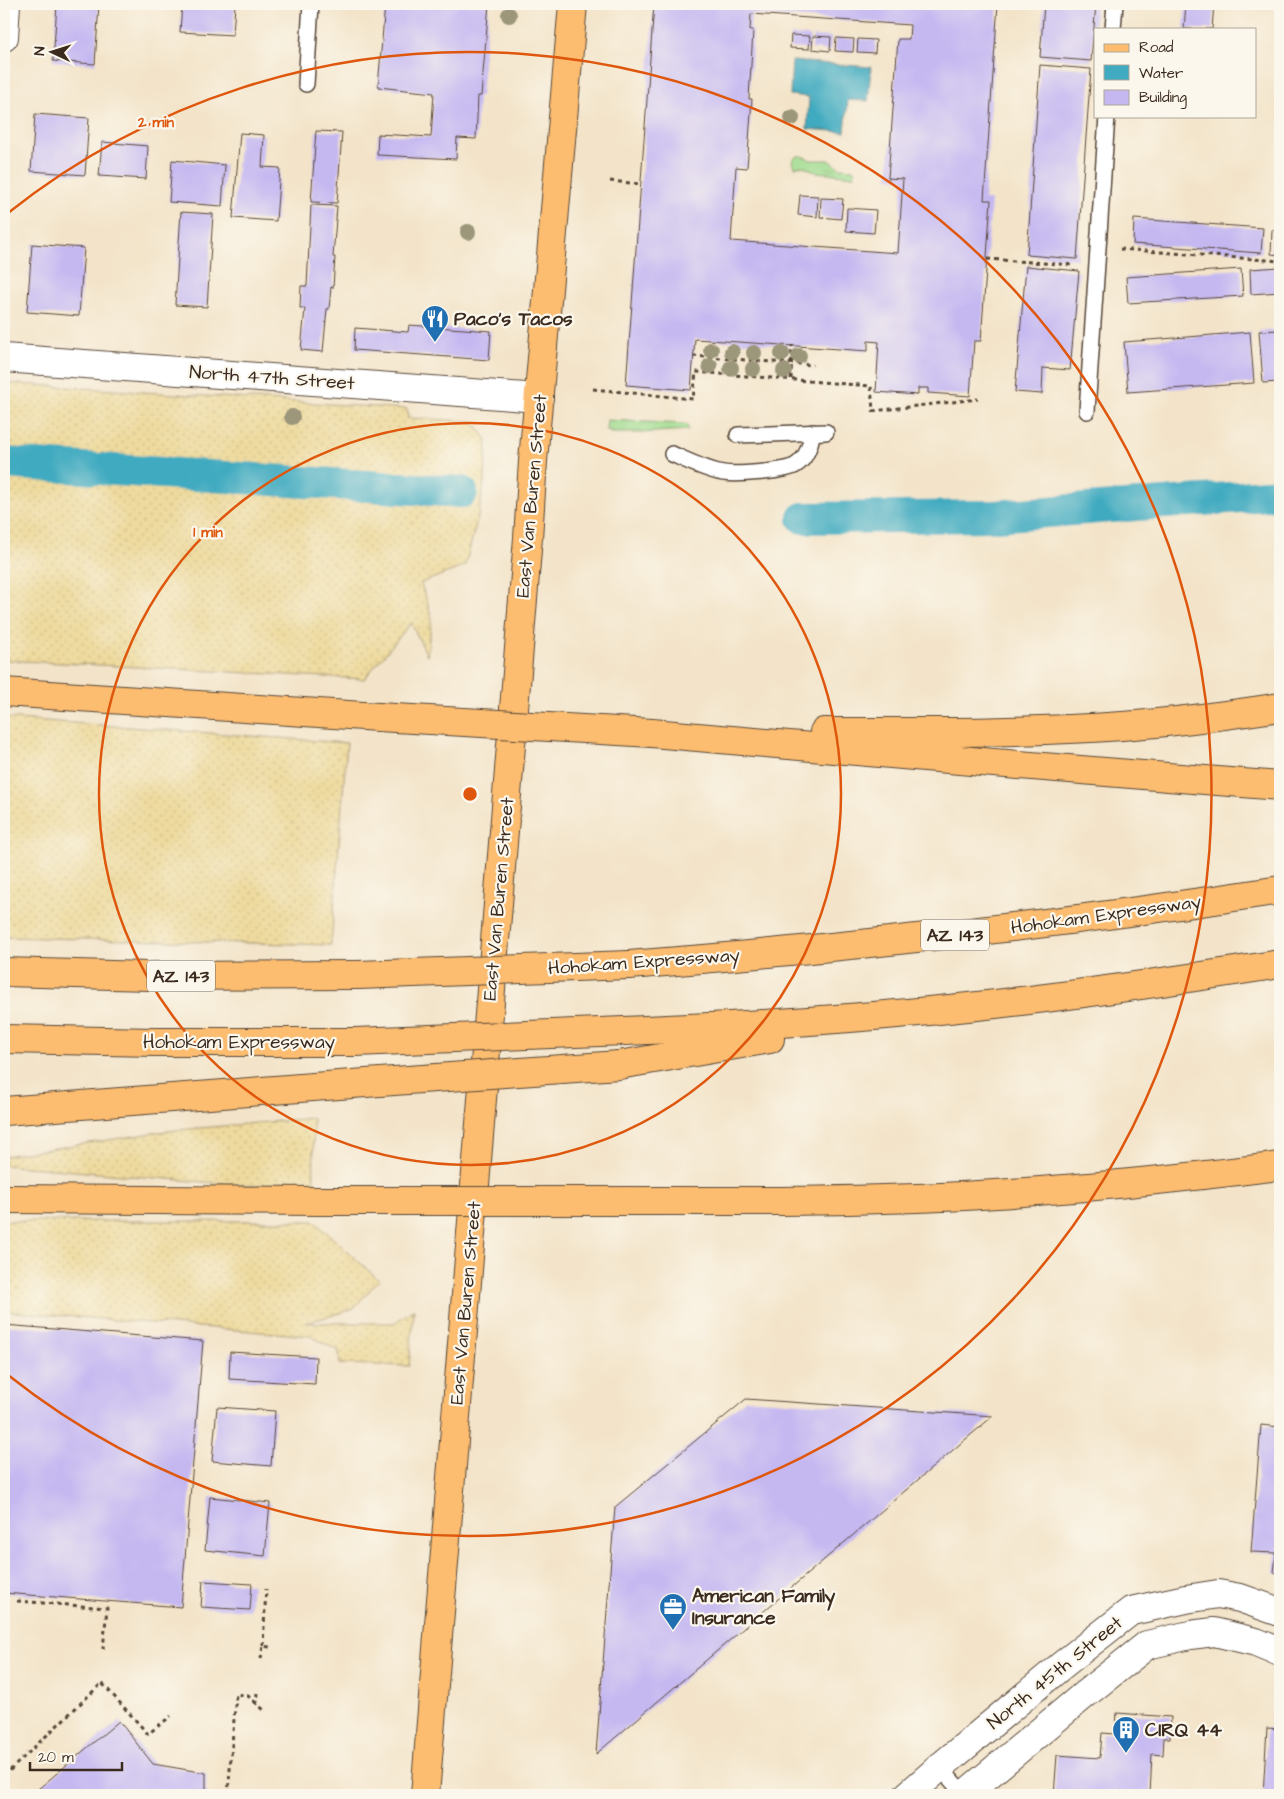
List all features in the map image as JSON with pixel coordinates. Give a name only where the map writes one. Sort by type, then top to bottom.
[{"type":"main road","name":"East Van Buren Street","points":[[425,1795],[533,461],[573,4]]},
{"type":"main road","points":[[4,692],[652,733],[1280,786]]},
{"type":"main road","points":[[652,733],[993,732],[1069,729],[1170,721],[1280,707]]},
{"type":"main road","name":"Hohokam Expressway","points":[[4,972],[148,976],[358,975],[629,965],[960,934],[1280,890]]},
{"type":"main road","name":"Hohokam Expressway","points":[[4,1039],[155,1042],[355,1042],[811,1021],[930,1011],[1074,994],[1280,964]]},
{"type":"main road","points":[[4,1110],[619,1065],[930,1011]]},
{"type":"main road","points":[[4,1199],[765,1202],[943,1197],[1140,1183],[1280,1166]]},
{"type":"street","points":[[4,37],[6,4]]},
{"type":"street","name":"North 47th Street","points":[[4,358],[539,398]]},
{"type":"street","name":"North 45th Street","points":[[908,1795],[1061,1666],[1131,1612],[1186,1599],[1218,1594],[1240,1598],[1280,1612]]},
{"type":"street","name":"North 45th Street","points":[[964,1795],[1084,1695],[1147,1646],[1190,1635],[1214,1632],[1256,1642],[1280,1652]]},
{"type":"lane","points":[[306,84],[311,4]]},
{"type":"lane","points":[[1113,28],[1115,4]]},
{"type":"lane","points":[[1087,411],[1107,118]]},
{"type":"lane","points":[[672,454],[724,473],[782,470],[795,466],[804,457],[820,432],[738,435]]},
{"type":"lane","points":[[940,1767],[964,1795]]},
{"type":"path","points":[[610,181],[640,184]]},
{"type":"path","points":[[987,259],[1117,268],[1119,249],[1280,261]]},
{"type":"path","points":[[791,379],[792,345]]},
{"type":"path","points":[[693,356],[813,365]]},
{"type":"path","points":[[593,389],[692,399],[696,372],[872,386],[873,411],[978,399]]},
{"type":"path","points":[[261,1659],[266,1589]]},
{"type":"path","points":[[17,1602],[107,1608],[103,1649]]},
{"type":"path","points":[[263,1646],[270,1647]]},
{"type":"path","points":[[4,1776],[102,1684],[148,1734],[171,1716]]},
{"type":"path","points":[[256,1702],[257,1693]]},
{"type":"path","points":[[228,1795],[236,1694],[248,1696],[265,1710]]},
{"type":"green space","points":[[797,156],[811,160],[829,160],[840,168],[853,169],[855,173],[854,176],[816,172],[803,166],[794,167],[792,162]]},
{"type":"green space","points":[[607,420],[684,424],[687,425],[688,430],[610,433],[611,431],[606,430]]},
{"type":"sand","points":[[4,383],[407,409],[408,418],[473,421],[487,440],[485,478],[479,513],[465,566],[421,583],[432,618],[427,655],[411,623],[364,679],[4,660]]},
{"type":"sand","points":[[4,718],[347,743],[331,945],[4,937]]},
{"type":"sand","points":[[313,1118],[314,1187],[227,1184],[4,1165],[4,1156],[166,1131]]},
{"type":"sand","points":[[4,1221],[314,1221],[379,1280],[353,1309],[306,1323],[394,1323],[414,1309],[409,1366],[340,1364],[339,1351],[310,1336],[4,1311]]},
{"type":"water","points":[[792,61],[871,67],[868,101],[848,100],[845,132],[807,129],[809,97],[790,95]]},
{"type":"building","points":[[57,4],[99,4],[95,64],[53,61]]},
{"type":"building","points":[[182,4],[235,4],[233,35],[180,32]]},
{"type":"building","points":[[385,4],[489,4],[481,96],[478,96],[476,139],[457,138],[456,159],[377,155],[378,134],[431,137],[434,93],[378,87]]},
{"type":"building","points":[[654,4],[998,4],[984,200],[991,200],[981,341],[974,341],[970,396],[928,393],[928,388],[918,388],[918,395],[876,392],[879,342],[868,341],[868,351],[695,339],[691,390],[626,385]],"holes":[[[751,14],[910,25],[909,39],[898,39],[888,178],[903,179],[898,253],[731,241],[736,167],[747,168],[752,99],[749,99],[753,30],[750,30]]]},
{"type":"building","points":[[1044,4],[1096,4],[1091,61],[1040,57]]},
{"type":"building","points":[[1186,4],[1214,4],[1212,28],[1184,28]]},
{"type":"building","points":[[791,35],[810,36],[809,49],[790,48]]},
{"type":"building","points":[[813,36],[831,37],[830,51],[812,49]]},
{"type":"building","points":[[836,38],[854,39],[853,52],[835,51]]},
{"type":"building","points":[[858,39],[876,40],[875,53],[857,52]]},
{"type":"building","points":[[1040,65],[1091,69],[1077,259],[1027,255]]},
{"type":"building","points":[[35,114],[89,118],[85,175],[31,171]]},
{"type":"building","points":[[316,131],[342,132],[337,203],[311,202]]},
{"type":"building","points":[[240,133],[264,135],[262,167],[280,168],[276,221],[233,218]]},
{"type":"building","points":[[102,142],[148,146],[146,179],[99,176]]},
{"type":"building","points":[[172,160],[225,165],[222,206],[169,202]]},
{"type":"building","points":[[800,195],[818,196],[817,217],[798,215]]},
{"type":"building","points":[[821,198],[843,199],[841,219],[820,217]]},
{"type":"building","points":[[311,205],[337,206],[333,257],[335,257],[333,288],[331,287],[329,309],[327,309],[323,352],[301,350],[305,308],[300,308],[301,286],[307,286]]},
{"type":"building","points":[[847,208],[876,210],[874,233],[846,231]]},
{"type":"building","points":[[181,212],[213,214],[207,307],[175,305]]},
{"type":"building","points":[[1134,219],[1263,228],[1261,253],[1133,244]]},
{"type":"building","points":[[1272,230],[1280,230],[1280,255],[1271,254]]},
{"type":"building","points":[[32,244],[84,248],[79,316],[27,312]]},
{"type":"building","points":[[1026,266],[1079,271],[1070,370],[1043,368],[1042,394],[1015,392]]},
{"type":"building","points":[[1280,267],[1280,292],[1251,294],[1250,269]]},
{"type":"building","points":[[1241,269],[1243,296],[1128,303],[1126,277]]},
{"type":"building","points":[[409,325],[491,331],[489,360],[354,350],[355,328],[408,332]]},
{"type":"building","points":[[1280,330],[1280,382],[1263,383],[1259,331]]},
{"type":"building","points":[[1250,332],[1254,383],[1128,392],[1124,342]]},
{"type":"building","points":[[4,1325],[203,1341],[181,1607],[4,1593]]},
{"type":"building","points":[[230,1352],[316,1357],[315,1384],[229,1379]]},
{"type":"building","name":"American Family Insurance","points":[[746,1399],[993,1416],[596,1754],[615,1507]]},
{"type":"building","points":[[217,1407],[275,1411],[271,1466],[212,1461]]},
{"type":"building","points":[[1261,1425],[1280,1427],[1280,1574],[1274,1573],[1276,1553],[1251,1552]]},
{"type":"building","points":[[210,1497],[270,1503],[265,1556],[205,1550]]},
{"type":"building","points":[[203,1581],[252,1584],[250,1610],[201,1607]]},
{"type":"building","name":"CIRQ 44","points":[[1117,1713],[1171,1717],[1170,1738],[1164,1738],[1163,1755],[1152,1754],[1150,1795],[1054,1795],[1057,1755],[1100,1758],[1102,1733],[1115,1734]]},
{"type":"building","points":[[119,1721],[153,1764],[206,1773],[206,1795],[31,1795]]},
{"type":"building","name":"CIRQ 44","points":[[1267,1728],[1280,1729],[1280,1795],[1263,1795]]},
{"type":"waterway","points":[[4,463],[462,492]]},
{"type":"waterway","points":[[803,518],[995,516],[1280,494]]},
{"type":"place","name":"Paco's Tacos","points":[[435,343]]},
{"type":"place","name":"American Family Insurance","points":[[673,1631]]},
{"type":"place","name":"CIRQ 44","points":[[1126,1754]]}]
